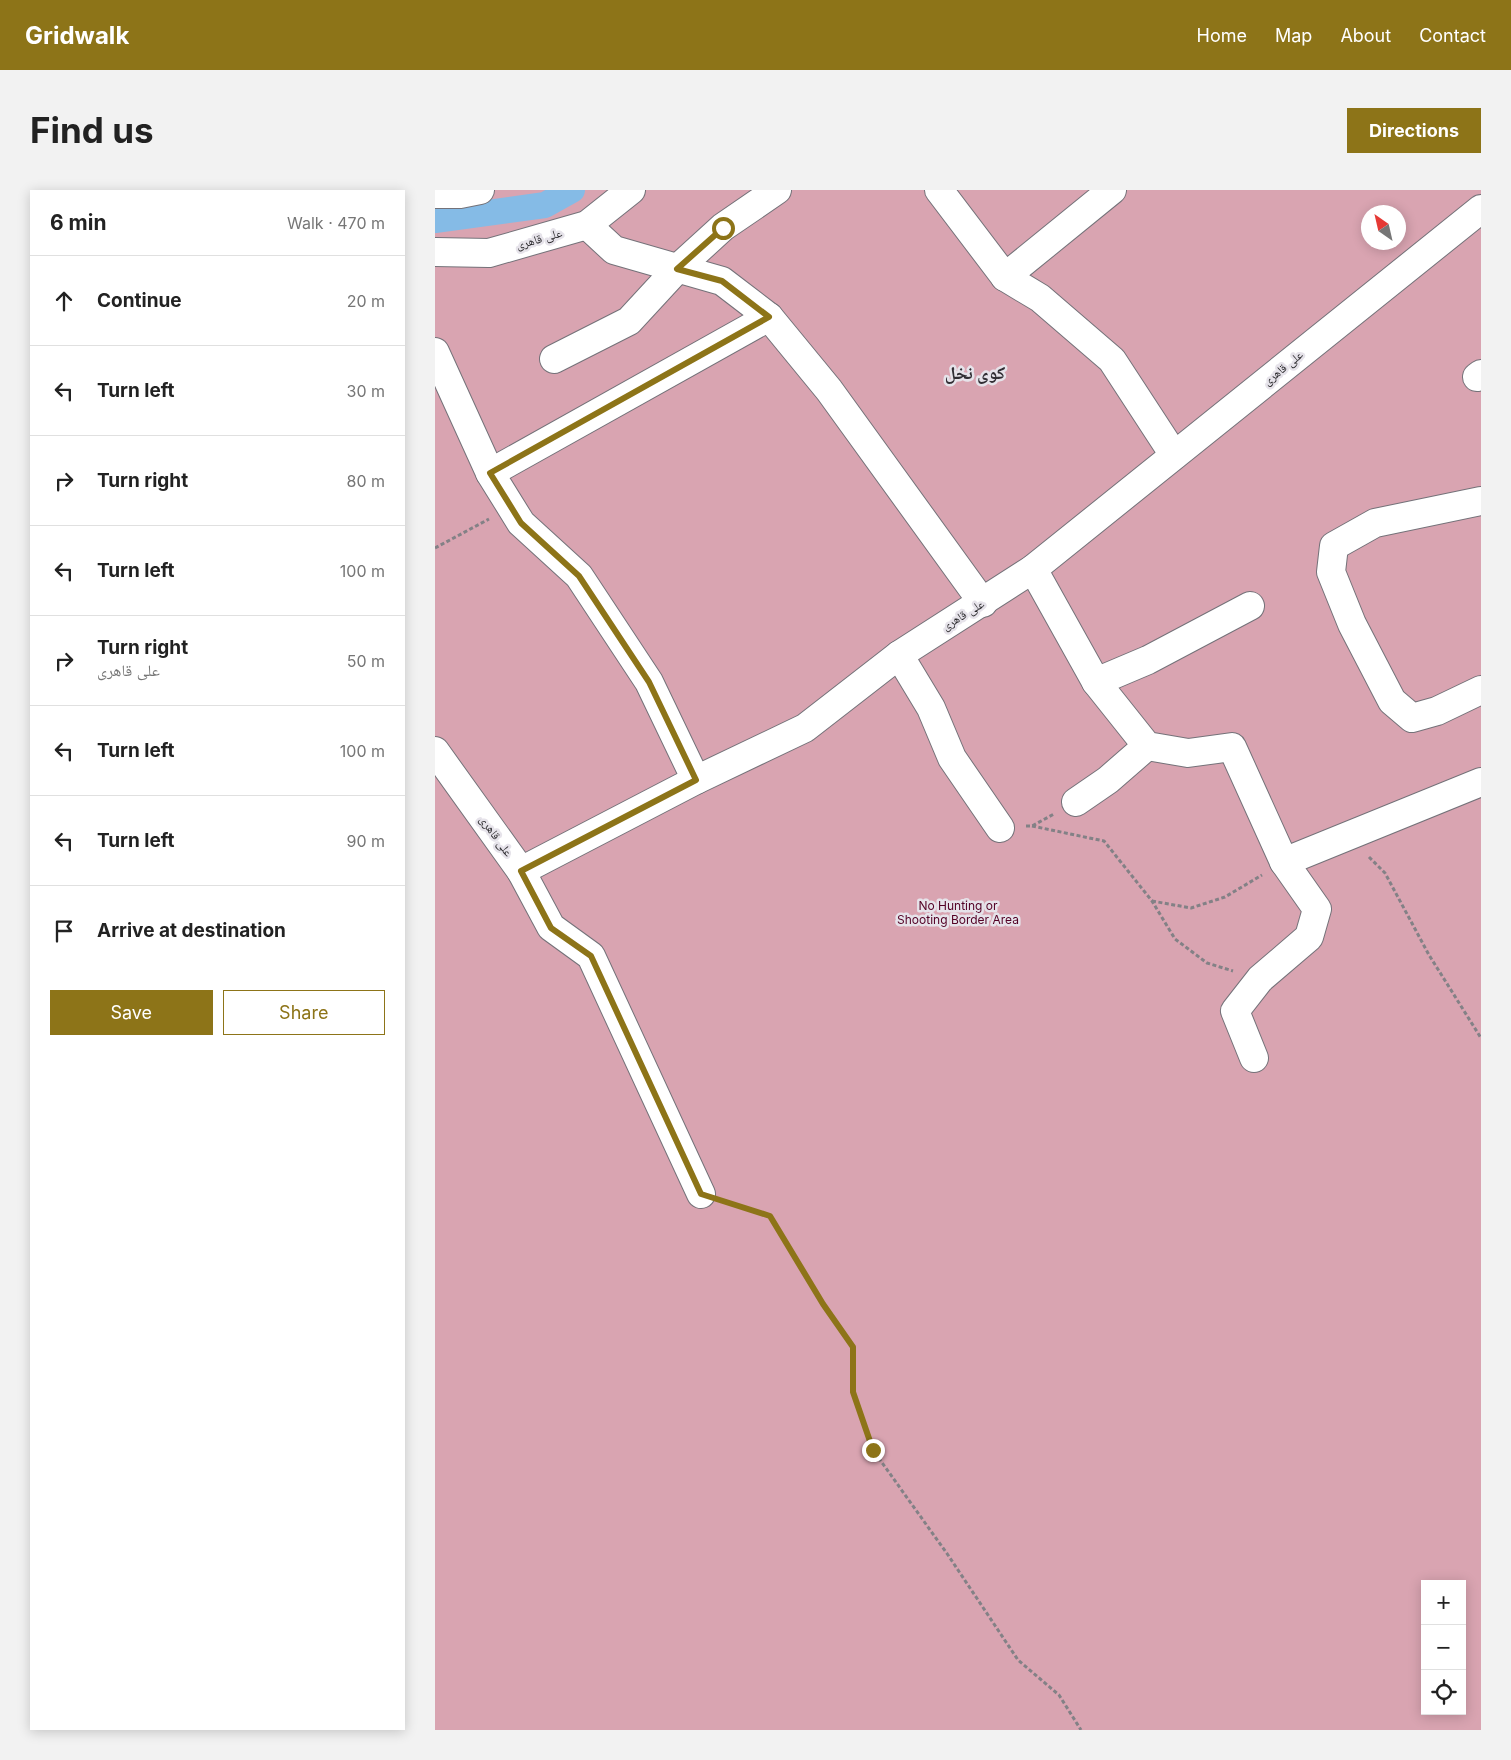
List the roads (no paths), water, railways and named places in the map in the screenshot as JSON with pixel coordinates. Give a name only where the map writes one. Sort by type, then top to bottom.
[{"type":"street","name":"علی قاهری","points":[[435,252],[489,253],[587,225],[631,190]]},
{"type":"street","points":[[554,359],[629,322],[677,269],[723,228],[777,190]]},
{"type":"street","points":[[939,190],[1005,277],[1039,298],[1112,360],[1174,456]]},
{"type":"street","points":[[1005,277],[1112,190]]},
{"type":"street","points":[[1478,190],[1481,194]]},
{"type":"street","name":"علی قاهری","points":[[435,751],[521,871],[696,780],[805,728],[899,655],[983,603],[1033,569],[1481,209]]},
{"type":"street","points":[[587,225],[614,250],[722,281],[769,317],[829,390],[983,603]]},
{"type":"street","points":[[490,473],[769,317]]},
{"type":"street","points":[[435,352],[490,473],[521,523],[579,576],[649,682],[696,780]]},
{"type":"street","points":[[1481,501],[1375,523],[1334,546],[1331,572],[1352,624],[1392,701],[1412,718],[1437,711],[1481,690]]},
{"type":"street","points":[[1033,569],[1096,682],[1147,746],[1188,753],[1232,747],[1284,862],[1317,909],[1309,937],[1259,979],[1235,1011],[1254,1058]]},
{"type":"street","points":[[1096,682],[1148,660],[1250,606]]},
{"type":"street","points":[[899,655],[931,708],[952,758],[1000,828]]},
{"type":"street","points":[[1076,802],[1108,780],[1147,746]]},
{"type":"street","points":[[1284,862],[1481,782]]},
{"type":"street","points":[[521,871],[551,928],[591,956],[701,1194]]},
{"type":"waterway","points":[[435,220],[545,205],[572,190]]},
{"type":"district","name":"کوی نخل","points":[[975,373]]},
{"type":"park label","name":"No Hunting or Shooting Border Area","points":[[958,913]]}]
